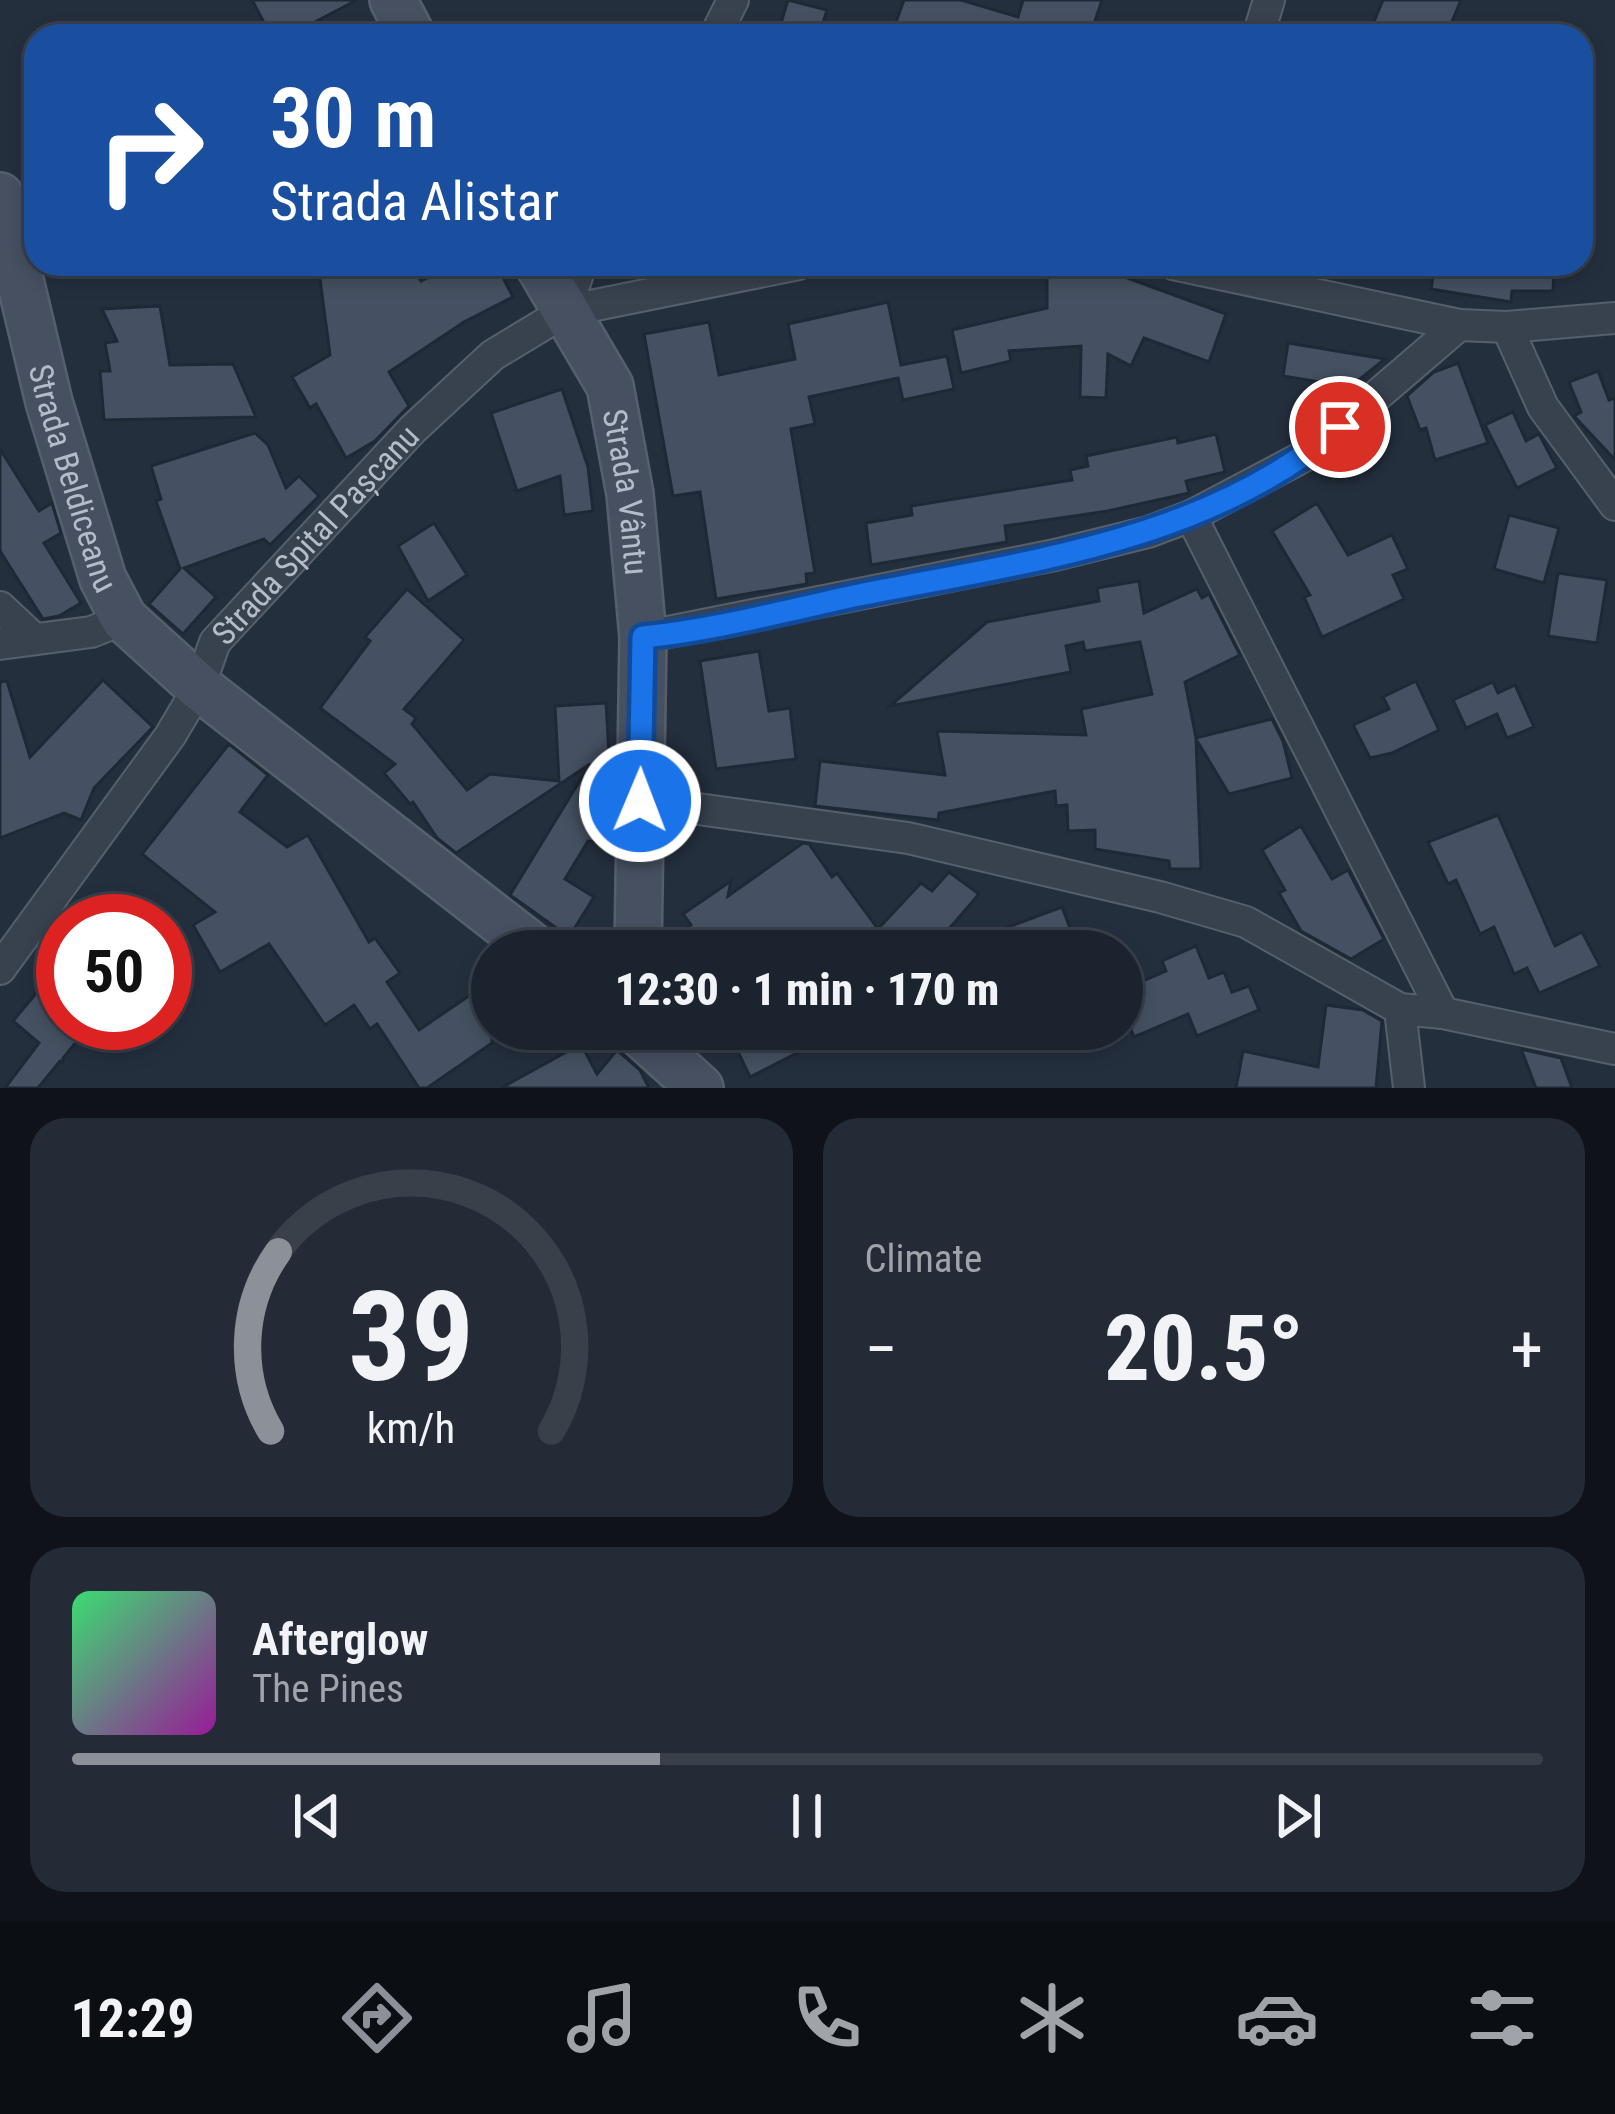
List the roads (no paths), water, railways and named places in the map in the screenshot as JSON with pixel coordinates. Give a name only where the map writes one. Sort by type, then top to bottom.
[{"type":"main road","name":"Strada Beldiceanu","points":[[0,196],[49,402],[103,579],[124,620],[214,698],[511,930]]},
{"type":"main road","points":[[545,276],[566,311]]},
{"type":"main road","name":"Strada Vântu","points":[[566,311],[610,386],[630,494],[643,637],[638,930]]},
{"type":"main road","points":[[659,1050],[700,1088]]},
{"type":"street","points":[[577,276],[566,311],[740,276]]},
{"type":"street","points":[[1234,276],[1459,325],[1507,327],[1615,318]]},
{"type":"street","name":"Strada Spital Pașcanu","points":[[0,969],[170,736],[214,698],[215,642],[412,428],[494,355],[566,311]]},
{"type":"street","points":[[643,637],[1055,555],[1191,516],[1310,453],[1459,325]]},
{"type":"street","points":[[1507,327],[1544,407],[1615,505]]},
{"type":"street","points":[[1191,516],[1443,1013]]},
{"type":"street","points":[[0,608],[34,639]]},
{"type":"street","points":[[0,644],[91,632],[124,620]]},
{"type":"street","points":[[640,801],[908,838],[1160,897],[1246,922],[1400,1009],[1443,1013],[1615,1049]]},
{"type":"street","points":[[1400,1009],[1409,1088]]}]
